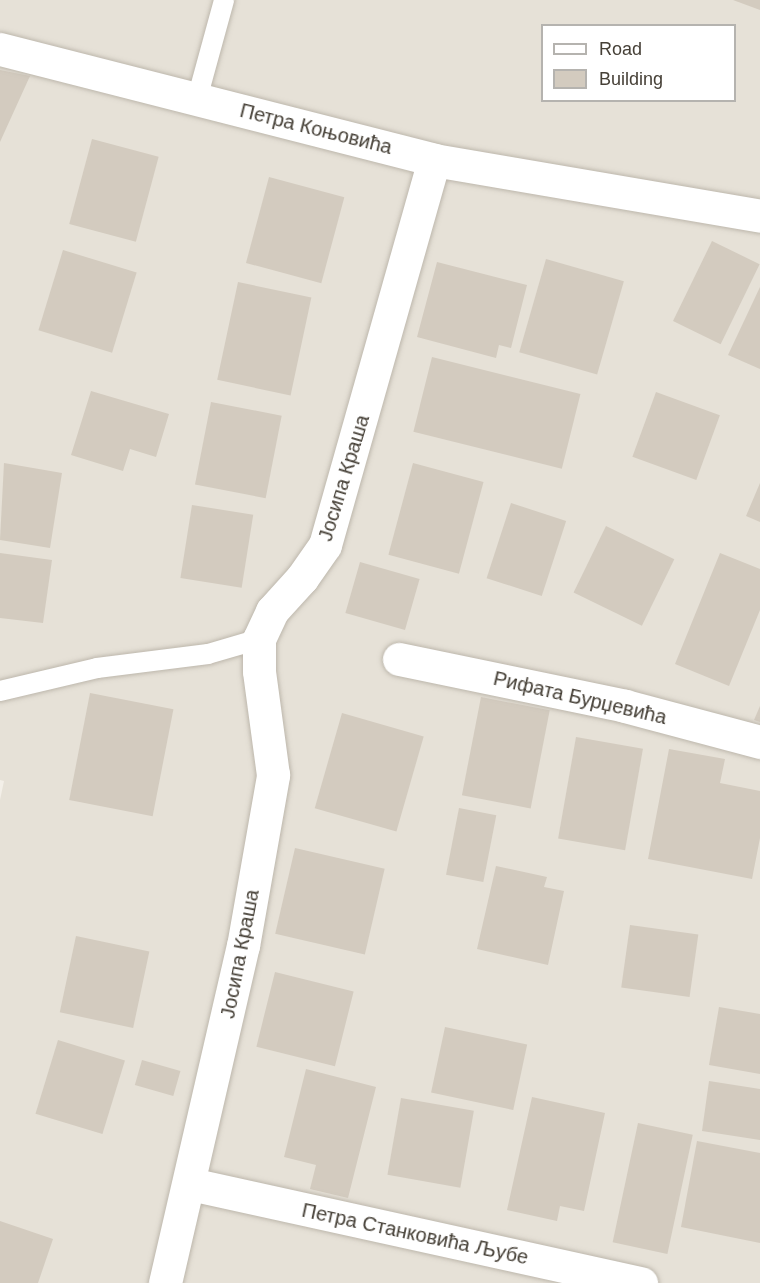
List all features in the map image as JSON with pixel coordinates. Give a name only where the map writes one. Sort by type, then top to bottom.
[{"type":"street","name":"Петра Коњовића","points":[[0,49],[434,159]]},
{"type":"street","points":[[434,159],[760,216]]},
{"type":"street","name":"Јосипа Краша","points":[[165,1283],[190,1185],[243,946],[273,775],[259,671],[259,639],[272,611],[302,578],[325,545],[434,159]]},
{"type":"street","name":"Рифата Бурџевића","points":[[399,659],[625,706],[760,742]]},
{"type":"street","name":"Петра Станковића Љубе","points":[[190,1185],[641,1283]]},
{"type":"lane","points":[[197,99],[224,0]]},
{"type":"lane","points":[[0,691],[97,668],[208,654],[259,639]]},
{"type":"shaded area","points":[[0,0],[760,0],[760,1283],[0,1283],[0,800],[4,781],[0,780]]},
{"type":"building","points":[[733,0],[760,0],[760,10]]},
{"type":"building","points":[[0,70],[30,76],[0,142]]},
{"type":"building","points":[[92,139],[159,157],[136,242],[69,224]]},
{"type":"building","points":[[269,177],[344,197],[321,283],[246,263]]},
{"type":"building","points":[[712,241],[760,264],[721,344],[673,321]]},
{"type":"building","points":[[63,250],[137,273],[112,353],[38,330]]},
{"type":"building","points":[[546,259],[624,281],[597,375],[519,352]]},
{"type":"building","points":[[437,262],[527,285],[511,348],[499,345],[496,358],[417,337]]},
{"type":"building","points":[[238,282],[311,298],[291,395],[217,380]]},
{"type":"building","points":[[760,287],[760,369],[728,355]]},
{"type":"building","points":[[432,357],[580,394],[562,469],[413,432]]},
{"type":"building","points":[[91,391],[169,414],[156,457],[130,449],[123,471],[71,455]]},
{"type":"building","points":[[656,392],[720,415],[696,480],[632,457]]},
{"type":"building","points":[[211,402],[282,416],[266,498],[195,484]]},
{"type":"building","points":[[4,463],[62,473],[50,548],[0,540]]},
{"type":"building","points":[[413,463],[484,482],[459,574],[388,555]]},
{"type":"building","points":[[760,483],[760,522],[746,516]]},
{"type":"building","points":[[511,503],[566,521],[542,596],[487,578]]},
{"type":"building","points":[[192,505],[253,515],[242,588],[180,578]]},
{"type":"building","points":[[606,526],[674,559],[642,626],[574,593]]},
{"type":"building","points":[[0,553],[52,560],[43,623],[0,618]]},
{"type":"building","points":[[720,553],[760,569],[760,610],[729,686],[675,664]]},
{"type":"building","points":[[360,562],[420,579],[405,630],[345,613]]},
{"type":"building","points":[[90,693],[173,709],[153,816],[69,800]]},
{"type":"building","points":[[481,697],[550,710],[531,809],[462,795]]},
{"type":"building","points":[[760,706],[760,722],[754,720]]},
{"type":"building","points":[[342,713],[424,736],[396,832],[315,808]]},
{"type":"building","points":[[576,737],[643,749],[625,850],[558,838]]},
{"type":"building","points":[[669,749],[725,759],[720,783],[760,791],[760,838],[752,879],[648,859]]},
{"type":"building","points":[[459,808],[496,815],[483,882],[446,875]]},
{"type":"building","points":[[295,848],[385,869],[365,954],[275,934]]},
{"type":"building","points":[[496,866],[547,877],[544,887],[564,891],[548,965],[477,949]]},
{"type":"building","points":[[630,925],[698,935],[690,997],[621,987]]},
{"type":"building","points":[[76,936],[149,952],[133,1028],[60,1012]]},
{"type":"building","points":[[275,972],[354,992],[335,1066],[256,1047]]},
{"type":"building","points":[[719,1007],[760,1014],[760,1074],[709,1065]]},
{"type":"building","points":[[445,1027],[527,1044],[513,1110],[431,1093]]},
{"type":"building","points":[[58,1040],[125,1060],[102,1134],[35,1114]]},
{"type":"building","points":[[142,1060],[180,1071],[173,1096],[135,1085]]},
{"type":"building","points":[[306,1069],[376,1087],[348,1198],[310,1189],[316,1165],[284,1157]]},
{"type":"building","points":[[709,1081],[760,1089],[760,1140],[702,1131]]},
{"type":"building","points":[[532,1097],[605,1113],[584,1211],[560,1206],[557,1221],[507,1210]]},
{"type":"building","points":[[401,1098],[474,1111],[460,1188],[387,1175]]},
{"type":"building","points":[[638,1123],[693,1135],[667,1254],[613,1242]]},
{"type":"building","points":[[697,1141],[760,1153],[760,1243],[681,1227]]},
{"type":"building","points":[[0,1221],[53,1239],[38,1283],[0,1283]]}]
